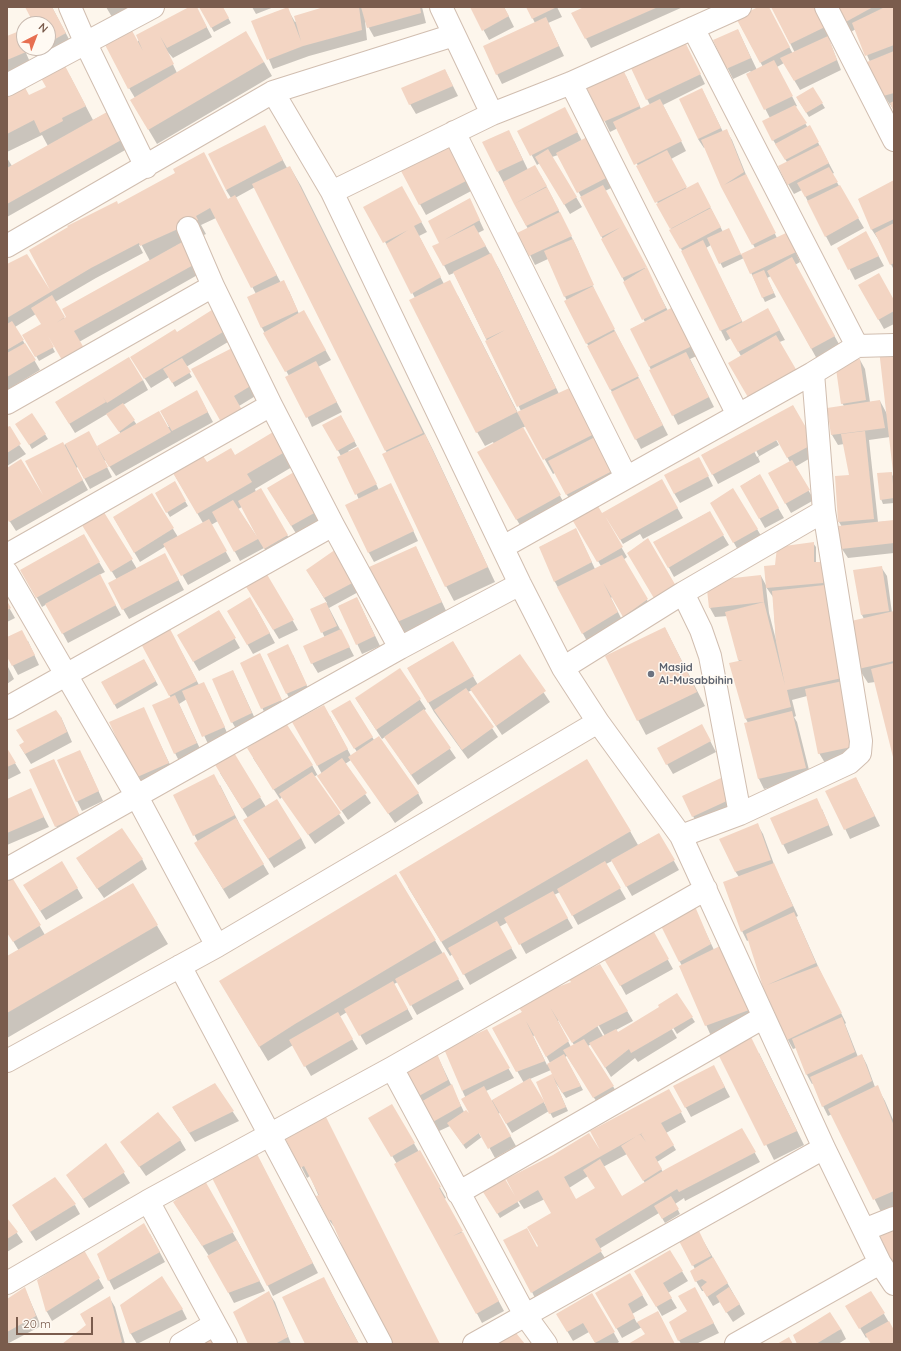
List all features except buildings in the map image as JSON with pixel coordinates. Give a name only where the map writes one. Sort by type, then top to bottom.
[{"type":"street","points":[[70,7],[86,44],[146,166]]},
{"type":"street","points":[[7,85],[153,7]]},
{"type":"street","points":[[441,7],[492,114]]},
{"type":"street","points":[[332,192],[492,114],[571,83],[740,7]]},
{"type":"street","points":[[826,7],[894,140]]},
{"type":"street","points":[[693,28],[857,346]]},
{"type":"street","points":[[7,246],[273,92],[454,35]]},
{"type":"street","points":[[571,83],[738,415]]},
{"type":"street","points":[[273,92],[332,192],[520,584],[564,668],[598,722],[681,836],[824,1148],[880,1263],[894,1284]]},
{"type":"street","points":[[454,132],[626,477]]},
{"type":"street","points":[[188,228],[213,286],[271,405],[332,525],[400,648]]},
{"type":"street","points":[[7,403],[213,286]]},
{"type":"street","points":[[503,547],[813,373],[857,346],[894,345]]},
{"type":"street","points":[[681,836],[740,814],[849,763],[860,753],[861,741],[824,511],[813,373]]},
{"type":"street","points":[[7,555],[271,405]]},
{"type":"street","points":[[564,668],[683,593],[824,511]]},
{"type":"street","points":[[7,708],[66,673],[332,525]]},
{"type":"street","points":[[7,573],[136,795],[217,946]]},
{"type":"street","points":[[7,869],[136,795],[400,648],[520,584]]},
{"type":"street","points":[[683,593],[701,630],[710,656],[740,814]]},
{"type":"street","points":[[7,1061],[217,946],[598,722]]},
{"type":"street","points":[[7,1283],[148,1201],[392,1068],[706,889]]},
{"type":"street","points":[[180,966],[269,1136],[381,1344]]},
{"type":"street","points":[[458,1193],[764,1017]]},
{"type":"street","points":[[392,1068],[525,1315],[546,1344]]},
{"type":"street","points":[[474,1344],[824,1148]]},
{"type":"street","points":[[148,1201],[226,1344]]},
{"type":"street","points":[[864,1230],[894,1218]]},
{"type":"street","points":[[736,1344],[880,1263]]},
{"type":"street","points":[[181,1344],[215,1324]]},
{"type":"place","name":"Masjid Al-Musabbihin","points":[[651,674]]}]
